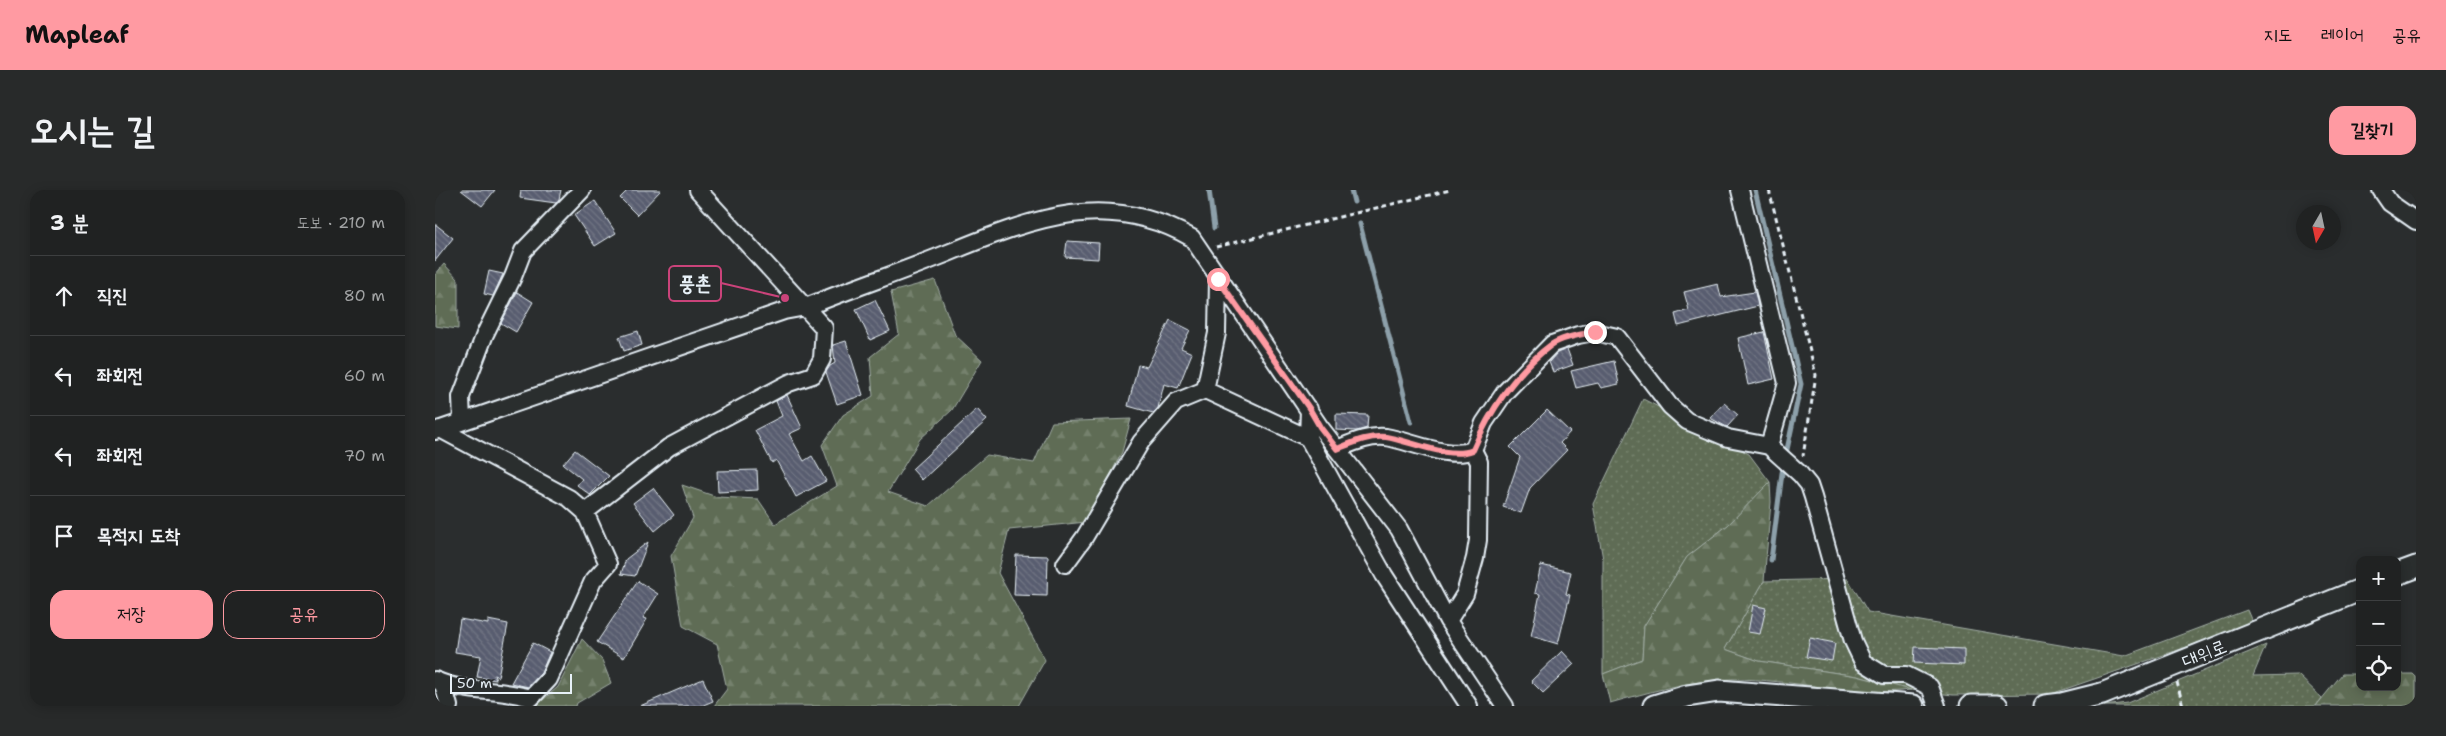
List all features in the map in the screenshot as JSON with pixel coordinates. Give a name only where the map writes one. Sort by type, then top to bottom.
[{"type":"main road","points":[[2401,573],[2416,567]]},
{"type":"main road","name":"대위로","points":[[2045,706],[2062,704],[2102,694],[2356,592]]},
{"type":"main road","points":[[1654,706],[1687,696],[1719,691],[1913,706]]},
{"type":"main road","points":[[1971,706],[1997,706]]},
{"type":"street","points":[[462,422],[461,397],[485,334],[513,277],[523,251],[582,190]]},
{"type":"street","points":[[585,512],[669,447],[789,383],[813,375],[822,359],[824,328],[698,190]]},
{"type":"street","points":[[1740,190],[1787,383],[1784,460]]},
{"type":"street","points":[[2381,190],[2389,203],[2416,221]]},
{"type":"street","points":[[438,430],[784,311],[806,307],[948,252],[1055,205],[1104,197],[1151,208],[1174,221],[1192,238],[1218,279],[1309,408],[1320,427],[1399,528],[1448,621],[1505,706]]},
{"type":"street","points":[[1205,390],[1217,333],[1218,279]]},
{"type":"street","points":[[1337,449],[1360,440],[1385,437],[1411,445],[1464,454],[1473,450],[1484,423],[1505,392],[1552,344],[1578,335],[1595,332],[1617,337],[1670,406],[1687,421],[1784,460],[1809,485],[1853,641],[1863,662],[1885,675],[1906,675],[1930,687],[1937,706]]},
{"type":"street","points":[[1065,564],[1085,538],[1141,442],[1176,402],[1205,390],[1308,438]]},
{"type":"street","points":[[1309,408],[1308,438],[1384,575],[1469,706]]},
{"type":"street","points":[[438,430],[569,498],[585,512],[608,564],[593,581],[549,679],[531,698],[512,692],[455,688],[439,682]]},
{"type":"street","points":[[1448,621],[1465,594],[1477,540],[1479,462],[1473,450]]},
{"type":"street","points":[[439,682],[449,706]]},
{"type":"path","points":[[1199,251],[1450,190]]},
{"type":"path","points":[[1769,190],[1816,375],[1784,460]]},
{"type":"path","points":[[2174,665],[2183,706]]},
{"type":"green space","points":[[444,264],[458,279],[458,329],[435,326],[435,275]]},
{"type":"green space","points":[[935,280],[955,335],[982,360],[952,410],[920,439],[888,492],[928,506],[987,455],[1034,463],[1052,422],[1131,419],[1122,452],[1086,522],[1009,530],[998,573],[1045,660],[1019,706],[714,706],[727,689],[717,644],[683,626],[671,556],[693,518],[682,485],[717,497],[758,499],[775,524],[837,486],[822,445],[843,415],[873,396],[870,357],[899,334],[891,292]]},
{"type":"green space","points":[[1643,399],[1749,454],[1770,482],[1728,525],[1687,557],[1644,626],[1642,659],[1603,674],[1603,559],[1593,504]]},
{"type":"green space","points":[[1770,482],[1771,502],[1764,581],[1725,649],[1759,661],[1857,676],[1911,690],[1889,692],[1845,690],[1733,679],[1686,684],[1610,703],[1603,674],[1642,659],[1644,626],[1687,557],[1728,525]]},
{"type":"green space","points":[[1848,579],[1868,612],[2124,656],[2247,610],[2253,624],[2051,694],[1953,695],[1911,690],[1857,676],[1759,661],[1725,649],[1764,581]]},
{"type":"green space","points":[[582,639],[602,660],[611,683],[577,703],[576,706],[536,706],[558,687]]},
{"type":"green space","points":[[2266,645],[2253,676],[2298,675],[2322,698],[2316,706],[2104,706],[2127,703]]},
{"type":"green space","points":[[2342,674],[2356,674],[2356,691],[2401,691],[2401,674],[2413,674],[2416,677],[2416,706],[2316,706]]},
{"type":"building","points":[[461,190],[495,190],[482,206]]},
{"type":"building","points":[[521,190],[561,190],[556,203],[520,198]]},
{"type":"building","points":[[628,190],[661,190],[637,215],[620,198]]},
{"type":"building","points":[[595,201],[616,233],[595,246],[574,215]]},
{"type":"building","points":[[435,224],[453,238],[435,261]]},
{"type":"building","points":[[1067,241],[1099,243],[1098,259],[1065,257]]},
{"type":"building","points":[[489,271],[503,274],[493,296],[484,294]]},
{"type":"building","points":[[1718,284],[1721,297],[1755,292],[1758,306],[1678,326],[1675,314],[1689,310],[1684,292]]},
{"type":"building","points":[[517,292],[533,302],[516,332],[501,323]]},
{"type":"building","points":[[875,300],[890,331],[870,340],[856,309]]},
{"type":"building","points":[[1170,320],[1190,330],[1181,348],[1192,353],[1178,388],[1164,384],[1158,408],[1153,413],[1128,406],[1138,365],[1147,367]]},
{"type":"building","points":[[638,331],[642,345],[624,351],[619,337]]},
{"type":"building","points":[[1764,332],[1774,379],[1748,385],[1738,338]]},
{"type":"building","points":[[846,341],[863,395],[837,404],[826,372],[835,363],[833,345]]},
{"type":"building","points":[[1567,349],[1573,365],[1553,372],[1549,362],[1557,353]]},
{"type":"building","points":[[1614,361],[1619,384],[1601,388],[1598,383],[1576,388],[1571,371]]},
{"type":"building","points":[[787,395],[802,428],[789,434],[804,461],[812,456],[826,481],[796,497],[776,460],[772,463],[755,430],[782,416],[776,401]]},
{"type":"building","points":[[1724,403],[1738,415],[1727,427],[1710,418]]},
{"type":"building","points":[[977,409],[987,420],[922,480],[912,469]]},
{"type":"building","points":[[1547,410],[1570,432],[1560,443],[1567,450],[1530,488],[1521,513],[1503,507],[1520,457],[1510,447]]},
{"type":"building","points":[[1336,414],[1368,415],[1367,428],[1357,431],[1336,430]]},
{"type":"building","points":[[575,450],[609,476],[590,495],[577,485],[582,479],[563,464]]},
{"type":"building","points":[[757,470],[758,490],[718,492],[717,471]]},
{"type":"building","points":[[653,488],[674,515],[655,531],[633,503]]},
{"type":"building","points":[[648,542],[635,576],[621,574],[626,559]]},
{"type":"building","points":[[1016,555],[1048,556],[1047,596],[1014,595]]},
{"type":"building","points":[[1541,565],[1571,572],[1566,594],[1570,595],[1558,644],[1531,636],[1540,594],[1535,593]]},
{"type":"building","points":[[638,581],[658,594],[643,618],[647,619],[624,658],[597,642]]},
{"type":"building","points":[[1753,605],[1766,608],[1760,634],[1748,632]]},
{"type":"building","points":[[460,619],[488,624],[488,620],[508,624],[498,677],[494,675],[496,680],[477,677],[481,656],[455,652]]},
{"type":"building","points":[[1810,638],[1835,643],[1832,661],[1806,657]]},
{"type":"building","points":[[533,643],[550,652],[541,673],[528,687],[511,683]]},
{"type":"building","points":[[1915,647],[1964,649],[1964,665],[1914,663]]},
{"type":"building","points":[[1562,651],[1574,664],[1543,693],[1531,681]]},
{"type":"building","points":[[703,679],[713,701],[701,706],[640,706]]},
{"type":"waterway","points":[[1209,190],[1214,228]]},
{"type":"waterway","points":[[1351,190],[1354,202]]},
{"type":"waterway","points":[[1755,190],[1801,384],[1782,473],[1771,560]]},
{"type":"waterway","points":[[1360,224],[1411,422]]},
{"type":"place","name":"풍촌","points":[[785,298]]},
{"type":"route","points":[[1218,279],[1337,449],[1360,440],[1385,437],[1411,445],[1464,454],[1473,450],[1484,423],[1505,392],[1552,344],[1578,335],[1595,332]]}]
